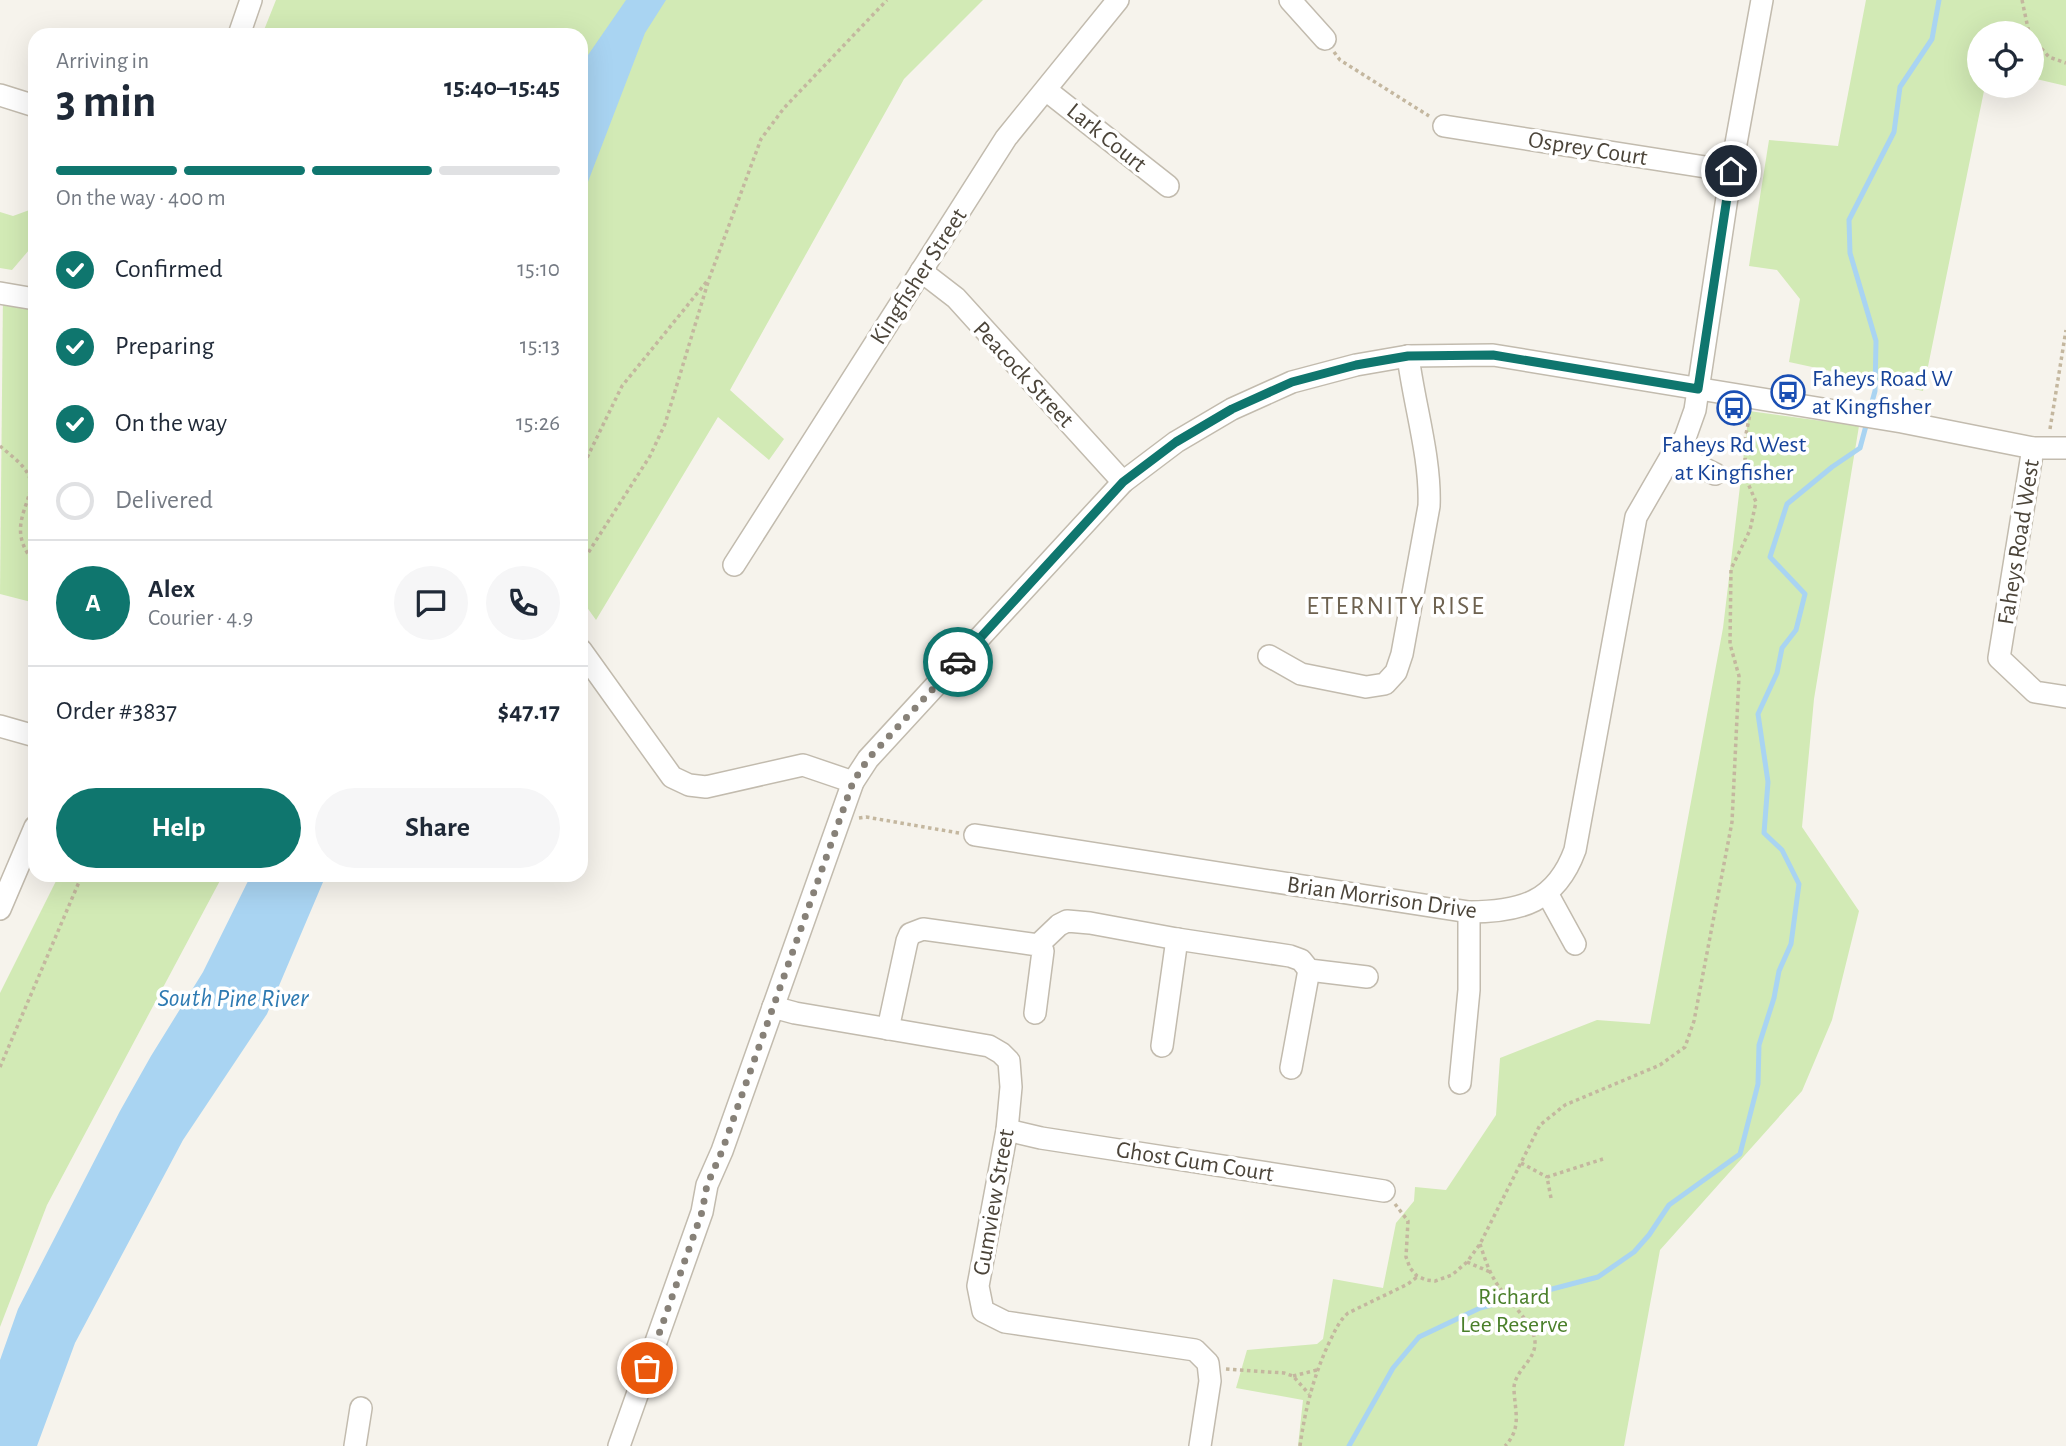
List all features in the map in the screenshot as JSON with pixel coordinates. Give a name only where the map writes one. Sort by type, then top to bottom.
[{"type":"street","points":[[241,28],[251,0]]},
{"type":"street","name":"Kingfisher Street","points":[[734,565],[1006,138],[1118,0]]},
{"type":"street","points":[[1290,0],[1325,39]]},
{"type":"street","points":[[1698,389],[1731,171],[1762,0]]},
{"type":"street","name":"Lark Court","points":[[1046,90],[1168,186]]},
{"type":"street","points":[[0,95],[28,104]]},
{"type":"street","name":"Osprey Court","points":[[1444,126],[1731,171]]},
{"type":"street","name":"Peacock Street","points":[[921,271],[956,298],[1123,482]]},
{"type":"street","points":[[0,293],[28,298]]},
{"type":"street","name":"Faheys Road West","points":[[619,1446],[702,1212],[707,1185],[722,1151],[853,782],[868,759],[1123,482],[1176,442],[1232,409],[1280,387],[1356,365],[1408,356],[1493,355],[1902,422],[2033,448],[2000,658],[2035,692],[2066,697]]},
{"type":"street","points":[[1269,656],[1301,674],[1366,687],[1385,684],[1396,672],[1402,654],[1430,495],[1408,356]]},
{"type":"street","name":"Brian Morrison Drive","points":[[975,835],[1469,912],[1512,909],[1547,894],[1569,869],[1575,850],[1636,517],[1691,426],[1698,389]]},
{"type":"street","points":[[2033,448],[2066,448]]},
{"type":"street","points":[[1673,453],[1715,474]]},
{"type":"street","points":[[588,660],[671,777],[689,785],[706,787],[803,765],[853,782]]},
{"type":"street","points":[[0,726],[28,734]]},
{"type":"street","points":[[0,909],[28,843]]},
{"type":"street","points":[[1547,894],[1574,944]]},
{"type":"street","points":[[1460,1083],[1469,990],[1469,912]]},
{"type":"street","points":[[1038,945],[1059,925],[1067,922],[1090,923],[1290,956],[1301,960],[1310,970],[1367,976]]},
{"type":"street","points":[[888,1029],[907,941],[910,934],[923,929],[1038,945],[1043,951],[1035,1013]]},
{"type":"street","points":[[1162,1046],[1177,939]]},
{"type":"street","points":[[1290,1068],[1310,970]]},
{"type":"street","name":"Gumview Street","points":[[773,1007],[989,1046],[1001,1052],[1009,1061],[1011,1072],[1007,1130],[978,1286],[983,1311],[1005,1322],[1195,1350],[1203,1356],[1210,1369]]},
{"type":"street","name":"Ghost Gum Court","points":[[1007,1130],[1041,1138],[1384,1191]]},
{"type":"street","points":[[1200,1446],[1210,1369]]},
{"type":"street","points":[[355,1446],[361,1408]]},
{"type":"path","points":[[588,553],[650,456],[665,424],[709,279],[761,139],[784,108],[887,0]]},
{"type":"path","points":[[2022,0],[2026,21]]},
{"type":"path","points":[[1325,39],[1340,60],[1444,126]]},
{"type":"path","points":[[2044,51],[2049,57],[2066,63]]},
{"type":"path","points":[[588,456],[622,386],[709,279]]},
{"type":"path","points":[[2033,448],[2050,430],[2066,331]]},
{"type":"path","points":[[1384,1191],[1408,1221],[1406,1257],[1410,1268],[1417,1276],[1435,1281],[1452,1275],[1467,1262],[1480,1244],[1540,1125],[1565,1105],[1660,1065],[1685,1047],[1695,1021],[1732,822],[1739,676],[1730,644],[1731,569],[1751,530],[1756,502],[1747,481],[1744,443],[1750,412]]},
{"type":"path","points":[[0,446],[28,473]]},
{"type":"path","points":[[28,495],[19,531],[28,553]]},
{"type":"path","points":[[854,819],[866,817],[975,835]]},
{"type":"path","points":[[0,1067],[79,882]]},
{"type":"path","points":[[1521,1163],[1547,1177],[1604,1159]]},
{"type":"path","points":[[1547,1177],[1551,1198]]},
{"type":"path","points":[[1480,1244],[1490,1272],[1529,1326],[1535,1340],[1534,1352],[1515,1380],[1518,1422],[1505,1446]]},
{"type":"path","points":[[1467,1262],[1490,1272]]},
{"type":"path","points":[[1300,1446],[1309,1394],[1340,1319],[1348,1312],[1408,1284],[1417,1276]]},
{"type":"path","points":[[1210,1369],[1284,1373],[1293,1376],[1309,1394]]},
{"type":"path","points":[[1293,1376],[1317,1370]]},
{"type":"green space","points":[[276,0],[983,0],[904,79],[730,390],[784,439],[769,460],[718,417],[596,620],[588,609],[588,28],[265,28]]},
{"type":"green space","points":[[1866,0],[2066,0],[2066,86],[2044,81],[2044,21],[1967,21],[1967,98],[1983,98],[1923,391],[1789,362],[1800,299],[1777,270],[1749,266],[1769,140],[1838,146]]},
{"type":"green space","points":[[28,211],[28,251],[12,270],[0,268],[0,212],[13,216]]},
{"type":"green space","points":[[3,293],[28,296],[28,601],[0,594]]},
{"type":"green space","name":"Richard Lee Reserve","points":[[1749,411],[1859,426],[1814,699],[1802,827],[1859,911],[1832,1020],[1802,1091],[1660,1250],[1624,1446],[1298,1446],[1303,1400],[1236,1388],[1247,1350],[1317,1344],[1323,1339],[1333,1279],[1383,1288],[1396,1223],[1414,1201],[1415,1187],[1446,1190],[1496,1115],[1500,1058],[1597,1020],[1650,1024],[1723,628]]},
{"type":"green space","points":[[56,882],[219,882],[47,1205],[0,1327],[0,993]]},
{"type":"water","points":[[626,0],[666,0],[645,33],[588,182],[588,55]]},
{"type":"water","name":"South Pine River","points":[[248,882],[323,882],[267,1014],[183,1140],[75,1343],[37,1446],[0,1446],[0,1360],[18,1309],[120,1111],[203,972]]},
{"type":"waterway","points":[[1869,413],[1875,391],[1876,341],[1850,253],[1849,220],[1894,132],[1900,87],[1932,39],[1939,0]]},
{"type":"waterway","points":[[1349,1446],[1393,1368],[1419,1337],[1480,1308],[1598,1277],[1634,1252],[1669,1205],[1740,1154],[1758,1084],[1759,1045],[1774,998],[1779,971],[1791,944],[1799,884],[1782,850],[1764,833],[1768,782],[1758,714],[1777,673],[1782,648],[1796,630],[1805,594],[1770,557],[1787,504],[1860,448],[1867,422]]},
{"type":"way so far","points":[[647,1368],[702,1212],[707,1185],[722,1151],[853,782],[868,759],[958,662]]},
{"type":"place","name":"Faheys Road W at Kingfisher","points":[[1788,392]]},
{"type":"place","name":"Faheys Rd West at Kingfisher","points":[[1734,408]]},
{"type":"district","name":"ETERNITY RISE","points":[[1396,605]]},
{"type":"route","points":[[958,662],[1123,482],[1176,442],[1232,409],[1292,382],[1356,365],[1408,356],[1493,355],[1698,389],[1731,171]]}]
